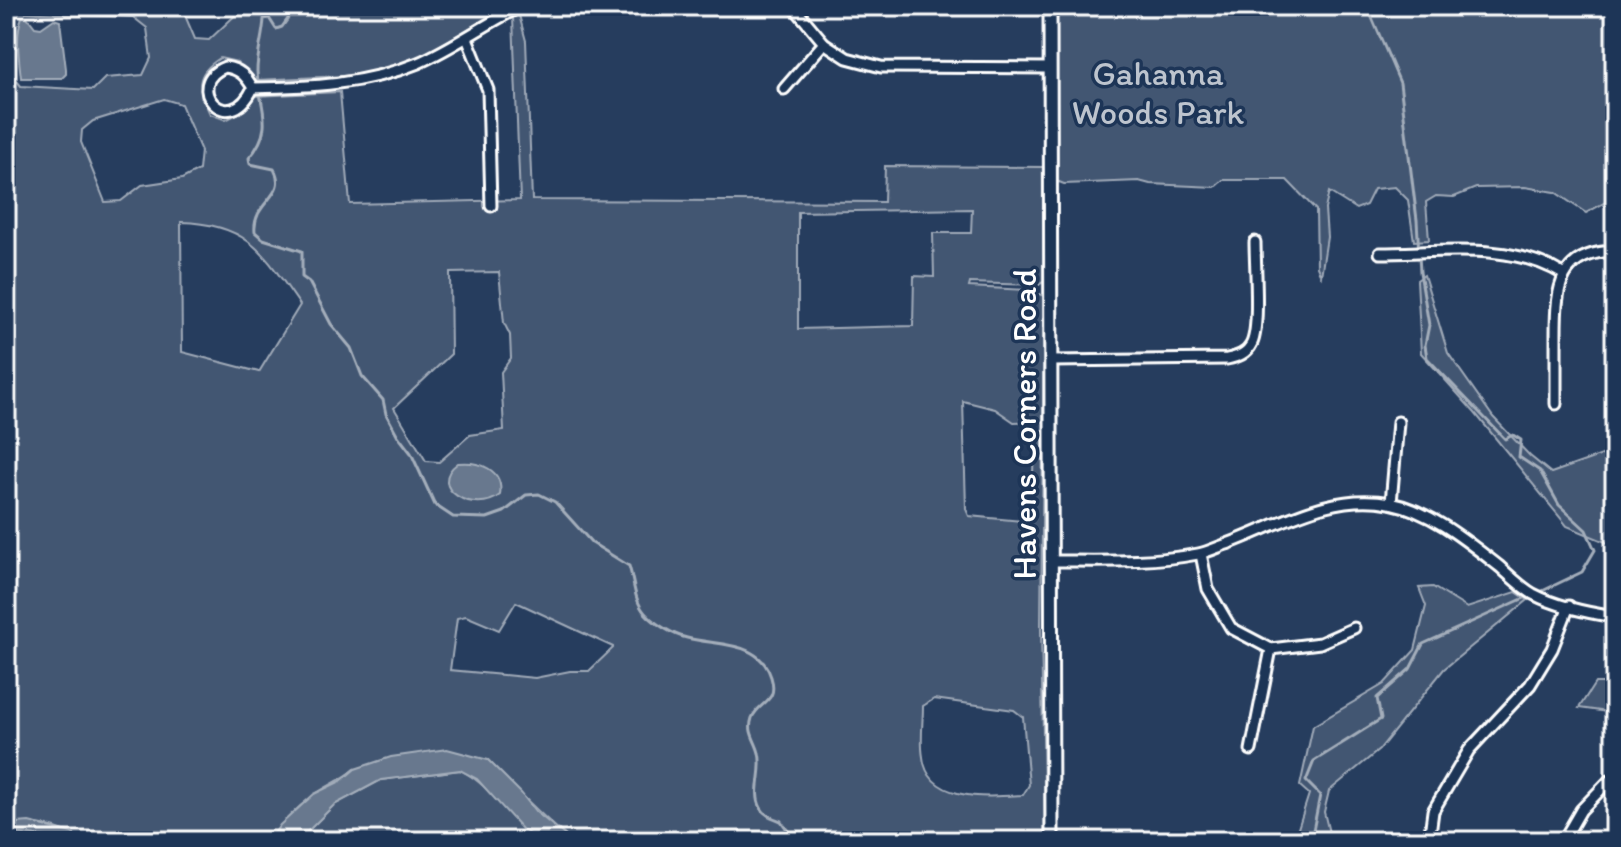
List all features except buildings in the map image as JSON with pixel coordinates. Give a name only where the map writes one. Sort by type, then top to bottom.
[{"type":"main road","name":"Havens Corners Road","points":[[1050,6],[1052,841]]},
{"type":"street","points":[[253,88],[338,85],[374,78],[418,63],[522,6]]},
{"type":"street","points":[[793,6],[824,43],[847,58],[881,67],[1050,68]]},
{"type":"street","points":[[467,38],[488,90],[491,206]]},
{"type":"street","points":[[784,89],[824,43]]},
{"type":"street","points":[[225,67],[235,68],[253,88],[246,101],[235,110],[223,110],[212,104],[206,87],[209,78],[225,67]]},
{"type":"street","points":[[1051,361],[1227,359],[1241,356],[1252,345],[1255,331],[1255,242]]},
{"type":"street","points":[[1556,404],[1556,298],[1563,274],[1579,259],[1615,251]]},
{"type":"street","points":[[1380,253],[1506,253],[1551,266],[1563,274]]},
{"type":"street","points":[[1391,503],[1398,422]]},
{"type":"street","points":[[1052,561],[1134,560],[1201,554],[1284,519],[1332,503],[1357,500],[1391,503],[1426,515],[1533,593],[1584,612],[1615,617]]},
{"type":"street","points":[[1201,554],[1208,589],[1231,628],[1271,649],[1320,643],[1354,628]]},
{"type":"street","points":[[1429,841],[1433,811],[1440,798],[1469,750],[1530,685],[1552,649],[1569,606]]},
{"type":"street","points":[[1251,750],[1271,649]]},
{"type":"street","points":[[1563,841],[1581,810],[1609,781]]},
{"type":"green space","points":[[6,6],[181,6],[195,39],[209,40],[245,6],[508,6],[421,56],[396,67],[364,75],[256,80],[237,62],[220,58],[205,70],[200,83],[206,105],[210,114],[226,120],[245,110],[255,96],[340,92],[350,204],[520,200],[513,17],[519,15],[526,41],[532,200],[884,202],[885,166],[1046,167],[1044,281],[1039,285],[970,283],[969,287],[1029,290],[1044,296],[1043,421],[1014,422],[995,409],[963,401],[966,509],[969,516],[1022,521],[1032,517],[1034,436],[1043,435],[1041,629],[1045,841],[572,841],[528,802],[488,760],[355,769],[301,806],[269,841],[82,841],[46,825],[6,824]],"holes":[[[18,12],[133,17],[147,28],[151,58],[143,75],[105,78],[93,90],[21,86],[12,75],[13,16]],[[164,99],[181,104],[201,151],[199,170],[182,179],[142,185],[121,201],[105,202],[81,142],[82,130],[93,121]],[[972,209],[971,233],[933,233],[934,277],[914,276],[913,326],[798,329],[798,212]],[[181,222],[224,229],[253,245],[300,305],[259,372],[182,352]],[[499,272],[511,358],[501,372],[504,430],[470,435],[439,462],[426,461],[394,408],[451,354],[450,273]],[[516,602],[613,648],[589,671],[570,671],[535,678],[450,670],[457,618],[466,616],[499,630]],[[934,699],[1014,710],[1023,717],[1029,785],[1023,795],[978,796],[948,790],[936,783],[927,772],[922,738],[923,706]]]},
{"type":"green space","name":"Gahanna Woods Park","points":[[1053,6],[1615,6],[1615,197],[1586,213],[1555,192],[1525,187],[1476,188],[1454,197],[1436,196],[1426,202],[1429,240],[1414,241],[1408,200],[1395,187],[1374,189],[1366,205],[1356,209],[1329,192],[1321,276],[1317,267],[1316,210],[1287,180],[1223,180],[1215,187],[1139,181],[1059,182],[1055,185]]},
{"type":"green space","points":[[1424,275],[1448,353],[1493,417],[1530,456],[1551,473],[1608,453],[1615,439],[1615,546],[1567,526],[1475,413],[1421,353],[1417,280]]},
{"type":"green space","points":[[1433,587],[1467,608],[1516,592],[1528,600],[1444,669],[1379,750],[1329,791],[1324,812],[1331,841],[1294,841],[1309,794],[1300,786],[1313,726],[1384,684],[1415,650],[1426,606],[1419,588]]},
{"type":"green space","points":[[1595,683],[1615,683],[1615,713],[1579,708]]},
{"type":"green space","points":[[461,770],[483,785],[539,841],[298,841],[334,805],[381,780]]},
{"type":"green space","points":[[14,833],[59,841],[6,841],[6,835]]},
{"type":"shaded area","points":[[22,17],[27,17],[35,27],[41,28],[54,19],[60,21],[66,69],[62,78],[21,78],[18,39]]},
{"type":"shaded area","points":[[458,463],[488,468],[498,479],[500,495],[478,502],[457,496],[447,481],[449,472]]},
{"type":"shaded area","points":[[447,749],[488,760],[536,812],[572,841],[539,841],[522,829],[477,779],[460,770],[381,780],[334,805],[298,841],[269,841],[280,825],[314,794],[341,781],[355,769],[391,757]]},
{"type":"shaded area","points":[[29,822],[72,833],[82,841],[59,841],[14,833],[6,835],[6,824]]},
{"type":"waterway","points":[[297,6],[282,27],[276,29],[269,18],[264,19],[257,71],[264,125],[262,136],[249,158],[250,164],[274,169],[277,186],[259,213],[255,232],[263,239],[302,251],[302,277],[309,282],[331,324],[351,348],[362,376],[383,400],[386,414],[411,453],[435,505],[453,517],[487,518],[504,512],[526,495],[539,494],[555,502],[592,543],[629,566],[639,603],[653,621],[682,636],[747,651],[765,665],[771,677],[772,692],[755,712],[751,723],[760,760],[758,795],[763,811],[781,821],[788,831],[789,841]]},
{"type":"waterway","points":[[1367,6],[1400,83],[1417,220],[1420,272],[1429,325],[1425,345],[1427,358],[1505,439],[1513,435],[1521,440],[1519,457],[1540,471],[1559,505],[1586,530],[1595,550],[1582,572],[1536,594]]},
{"type":"waterway","points":[[1311,841],[1320,795],[1306,781],[1314,761],[1381,719],[1377,698],[1410,669],[1423,644],[1529,596]]}]
